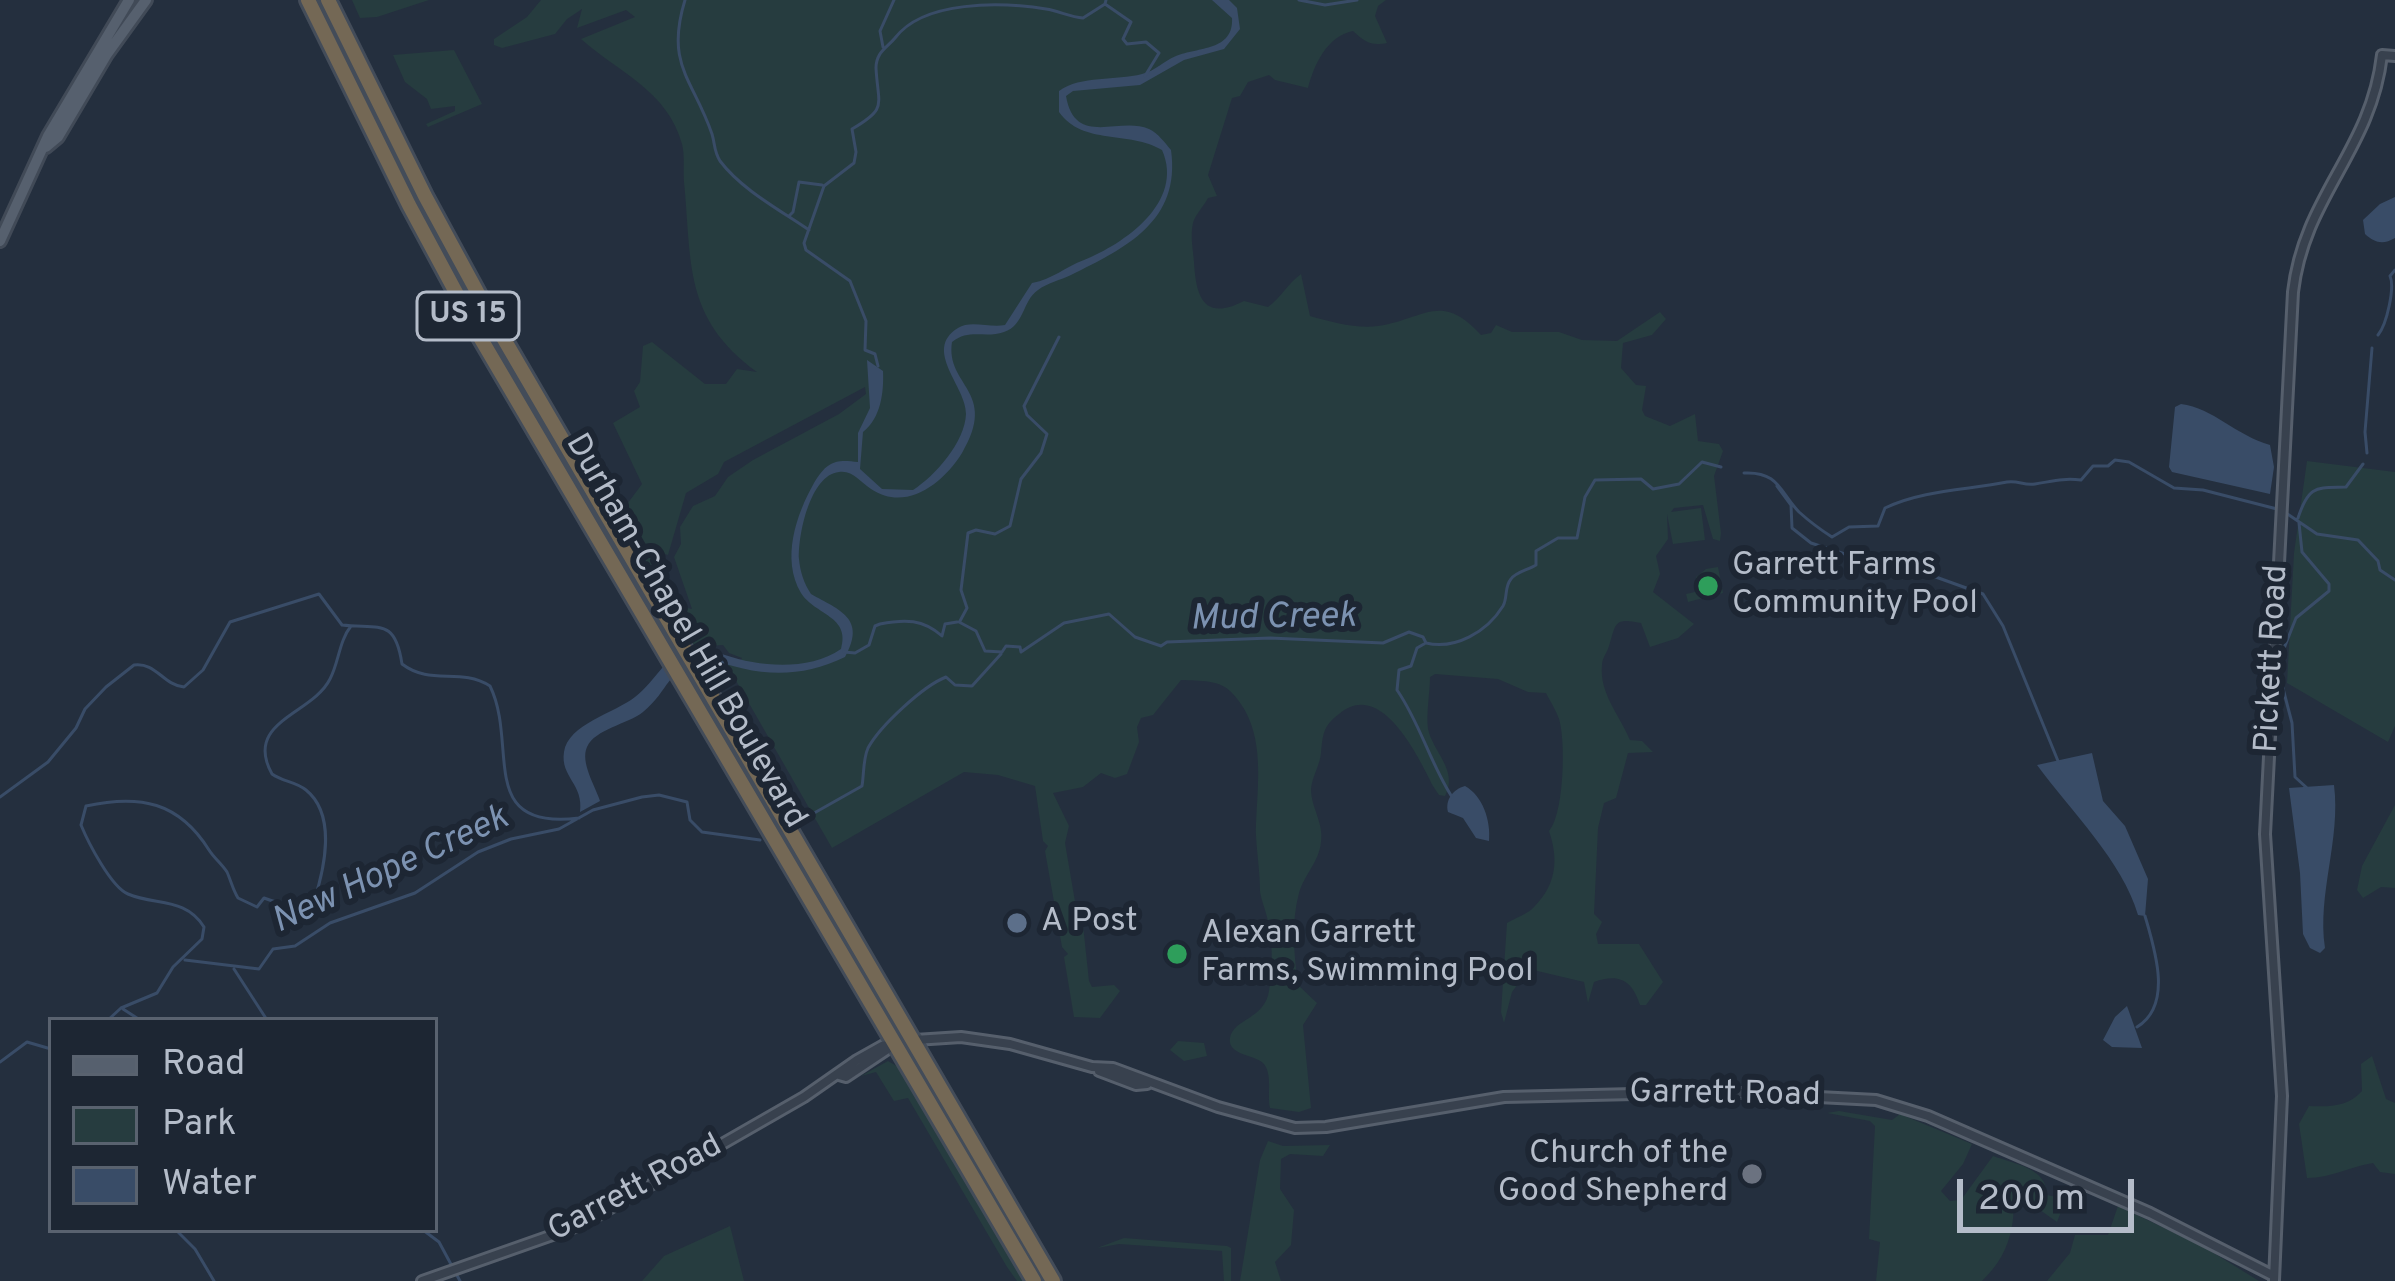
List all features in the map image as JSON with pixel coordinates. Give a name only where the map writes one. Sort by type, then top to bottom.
[{"type":"highway","name":"Durham-Chapel Hill Boulevard","points":[[308,0],[481,340],[998,1222],[1038,1281]]},
{"type":"highway","name":"Durham-Chapel Hill Boulevard","points":[[328,0],[456,255],[1053,1281]]},
{"type":"main road","points":[[46,147],[89,62],[129,0]]},
{"type":"main road","points":[[0,241],[46,147],[58,137],[106,54],[146,0]]},
{"type":"street","name":"Pickett Road","points":[[2274,1279],[2282,1096],[2265,834],[2297,268],[2318,206],[2366,124],[2382,55],[2395,56]]},
{"type":"street","name":"Garrett Road","points":[[422,1281],[598,1216],[839,1076],[846,1077],[895,1044],[961,1037],[993,1040],[1255,1119],[1304,1128],[1504,1097],[1732,1092],[1876,1100],[1928,1116],[2150,1213],[2274,1279]]},
{"type":"green space","points":[[352,0],[429,0],[360,18]]},
{"type":"green space","points":[[541,0],[1386,0],[1375,16],[1387,43],[1368,42],[1353,31],[1344,34],[1323,53],[1308,88],[1269,75],[1248,82],[1240,96],[1232,98],[1208,175],[1217,196],[1208,198],[1192,228],[1197,287],[1212,307],[1244,301],[1268,307],[1301,274],[1310,316],[1370,327],[1443,311],[1455,314],[1481,335],[1491,333],[1496,325],[1512,332],[1559,332],[1582,340],[1617,341],[1660,312],[1666,319],[1652,335],[1623,343],[1621,368],[1636,385],[1646,386],[1645,416],[1670,426],[1695,414],[1698,441],[1719,444],[1723,451],[1714,476],[1721,533],[1720,541],[1713,539],[1703,505],[1674,508],[1671,512],[1701,508],[1705,540],[1673,544],[1667,514],[1668,539],[1656,556],[1660,574],[1653,592],[1694,624],[1678,638],[1650,647],[1641,623],[1620,622],[1602,662],[1607,695],[1630,740],[1642,741],[1653,752],[1628,753],[1616,798],[1604,803],[1598,828],[1594,914],[1602,922],[1596,934],[1598,944],[1639,944],[1663,982],[1646,1005],[1640,1005],[1629,984],[1617,979],[1594,982],[1588,1003],[1584,982],[1529,969],[1512,992],[1504,1023],[1507,923],[1531,909],[1551,881],[1554,852],[1549,831],[1558,810],[1563,760],[1559,719],[1546,693],[1528,692],[1498,679],[1430,677],[1428,729],[1447,770],[1445,796],[1439,795],[1408,741],[1383,713],[1354,706],[1334,718],[1325,731],[1311,789],[1321,842],[1299,893],[1294,927],[1298,985],[1317,1003],[1303,1025],[1311,1108],[1299,1112],[1270,1108],[1266,1067],[1230,1044],[1232,1032],[1266,1000],[1272,954],[1260,891],[1256,744],[1244,709],[1222,686],[1181,680],[1153,715],[1141,718],[1139,742],[1127,774],[1115,778],[1101,773],[1083,787],[1053,793],[1069,826],[1065,843],[1083,925],[1089,981],[1092,987],[1114,985],[1120,991],[1100,1018],[1074,1017],[1064,957],[1068,954],[1062,947],[1035,786],[998,775],[964,772],[832,848],[723,658],[740,662],[742,658],[723,645],[694,647],[619,515],[642,484],[613,423],[640,407],[634,391],[640,382],[643,346],[652,342],[705,384],[726,384],[737,369],[757,372],[733,352],[703,310],[691,263],[682,144],[654,96],[581,39],[635,17],[626,10],[577,28],[582,9],[555,34],[502,48],[494,45],[494,39],[527,17]],"holes":[[[865,387],[866,394],[839,414],[753,460],[728,477],[715,496],[693,506],[680,527],[681,544],[674,557],[692,609],[678,606],[649,549],[668,555],[686,493],[718,474],[724,462]]]},
{"type":"green space","points":[[454,50],[482,104],[428,127],[426,124],[455,111],[455,106],[431,109],[427,99],[405,82],[393,55]]},
{"type":"green space","points":[[2307,461],[2395,472],[2395,726],[2388,742],[2287,683],[2294,553]]},
{"type":"green space","name":"Garrett Farms Community Pool","points":[[1718,567],[1723,593],[1688,602],[1686,594],[1695,592],[1696,577]]},
{"type":"green space","points":[[2395,805],[2395,888],[2381,887],[2363,898],[2357,890],[2362,866]]},
{"type":"green space","points":[[1178,1041],[1204,1043],[1207,1056],[1184,1061],[1170,1050]]},
{"type":"green space","points":[[2372,1056],[2386,1099],[2395,1103],[2395,1174],[2380,1172],[2373,1163],[2307,1178],[2299,1124],[2309,1106],[2338,1105],[2357,1096],[2362,1091],[2361,1064]]},
{"type":"green space","points":[[888,1061],[900,1068],[1025,1281],[1017,1281],[1007,1267],[908,1098],[894,1101],[876,1072],[861,1076]]},
{"type":"green space","points":[[1827,1113],[1892,1120],[1900,1114],[1972,1144],[1941,1191],[1950,1201],[1961,1200],[1993,1156],[2028,1168],[2042,1179],[2047,1195],[2066,1199],[2057,1222],[2020,1196],[2005,1249],[1982,1281],[1876,1281],[1880,1242],[1869,1239],[1875,1126]]},
{"type":"green space","points":[[1268,1141],[1283,1146],[1330,1145],[1323,1156],[1290,1154],[1281,1159],[1280,1189],[1294,1210],[1291,1245],[1275,1262],[1281,1281],[1240,1281],[1260,1160]]},
{"type":"green space","points":[[2118,1206],[2204,1247],[2259,1281],[2047,1281],[2070,1253],[2075,1235],[2108,1235]]},
{"type":"green space","points":[[730,1226],[744,1281],[642,1281],[664,1256]]},
{"type":"green space","points":[[1124,1238],[1227,1246],[1231,1248],[1231,1281],[1224,1281],[1222,1251],[1119,1244],[1097,1248]]},
{"type":"water","points":[[1212,0],[1229,0],[1237,8],[1240,29],[1224,49],[1184,60],[1140,85],[1073,91],[1066,96],[1071,112],[1088,126],[1149,129],[1171,150],[1172,175],[1158,214],[1111,254],[1038,290],[1011,329],[952,342],[952,357],[975,416],[962,453],[933,485],[897,498],[839,472],[820,483],[813,495],[801,536],[800,568],[811,594],[840,611],[851,624],[845,657],[810,669],[776,673],[706,657],[692,662],[675,674],[643,712],[591,741],[585,760],[600,801],[580,812],[579,794],[565,768],[567,742],[583,727],[635,697],[679,653],[703,647],[739,659],[784,665],[814,661],[841,649],[841,629],[807,600],[795,580],[793,537],[819,476],[833,463],[858,462],[858,433],[870,408],[867,360],[883,371],[883,387],[878,412],[863,432],[860,469],[882,489],[913,490],[947,457],[964,425],[964,403],[945,358],[948,337],[963,326],[1005,325],[1032,283],[1100,253],[1132,232],[1147,219],[1165,187],[1162,150],[1135,140],[1093,134],[1069,123],[1059,112],[1059,91],[1078,83],[1142,74],[1176,56],[1221,42],[1231,29],[1232,18]]},
{"type":"water","points":[[2395,197],[2395,238],[2372,239],[2365,234],[2363,220]]},
{"type":"water","points":[[2181,404],[2270,445],[2274,467],[2270,494],[2172,472],[2175,407]]},
{"type":"water","points":[[2092,753],[2103,801],[2125,826],[2148,879],[2145,916],[2138,915],[2108,856],[2037,765]]},
{"type":"water","points":[[2334,785],[2325,948],[2320,953],[2310,948],[2303,934],[2289,788]]},
{"type":"water","points":[[1465,786],[1484,810],[1489,841],[1476,838],[1463,818],[1448,812],[1451,796]]},
{"type":"water","points":[[2127,1006],[2142,1048],[2112,1047],[2103,1040]]},
{"type":"waterway","points":[[685,0],[680,56],[718,158],[750,190],[809,230]]},
{"type":"waterway","name":"New Hope Creek","points":[[883,47],[880,31],[894,0]]},
{"type":"waterway","points":[[1106,0],[1105,4],[1131,22],[1123,39],[1127,44],[1146,42],[1159,53],[1145,76]]},
{"type":"waterway","points":[[1299,0],[1325,5],[1357,0]]},
{"type":"waterway","points":[[878,366],[875,354],[865,350],[866,321],[850,281],[806,250],[804,243],[824,186],[854,163],[852,129],[876,110],[880,54],[908,26],[944,10],[1008,5],[1083,18],[1105,4]]},
{"type":"waterway","points":[[789,216],[799,182],[822,185]]},
{"type":"waterway","points":[[2378,335],[2395,270]]},
{"type":"waterway","points":[[960,621],[967,608],[961,590],[968,533],[995,534],[1010,526],[1021,479],[1041,453],[1047,434],[1024,406],[1059,337]]},
{"type":"waterway","points":[[2367,453],[2372,348]]},
{"type":"waterway","name":"Mud Creek","points":[[1744,473],[1772,479],[1799,512],[1832,537],[1849,527],[1878,526],[1885,508],[1914,497],[2007,482],[2081,480],[2093,466],[2108,466],[2115,460],[2129,462],[2174,488],[2203,490],[2277,509]]},
{"type":"waterway","name":"Mud Creek","points":[[959,622],[976,631],[985,651],[1002,652],[1006,646],[1020,647],[1021,652],[1064,623],[1109,614],[1135,637],[1161,646],[1270,638],[1383,643],[1409,632],[1426,643],[1448,644],[1479,631],[1496,615],[1511,579],[1536,565],[1536,551],[1558,538],[1577,538],[1585,497],[1595,480],[1641,479],[1653,489],[1679,484],[1702,462],[1721,467]]},
{"type":"waterway","points":[[2298,518],[2310,494],[2321,488],[2346,487],[2363,464]]},
{"type":"waterway","points":[[1777,486],[1791,505],[1792,528],[1811,543],[1848,555],[1883,558],[1983,594],[2003,626],[2058,761]]},
{"type":"waterway","name":"Mud Creek","points":[[2286,513],[2317,534],[2358,540],[2378,561],[2380,570],[2395,580]]},
{"type":"waterway","points":[[2299,523],[2302,552],[2329,584],[2329,591],[2296,618],[2281,656],[2295,777],[2307,788]]},
{"type":"waterway","points":[[0,797],[48,762],[85,709],[134,665],[148,667],[184,687],[203,670],[230,622],[319,594],[342,625],[390,632],[402,664],[413,670],[490,686],[513,798],[525,811],[547,818],[579,818]]},
{"type":"waterway","name":"Mud Creek","points":[[844,652],[855,653],[869,645],[880,624],[913,622],[942,636],[945,624],[957,622]]},
{"type":"waterway","points":[[111,1017],[157,993],[173,967],[202,939],[204,927],[188,911],[128,894],[114,883],[81,825],[86,806],[141,802],[171,812],[185,821],[227,872],[238,898],[257,907],[264,898],[296,906],[314,901],[324,859],[322,814],[306,790],[272,774],[266,742],[283,720],[330,679],[351,626]]},
{"type":"waterway","points":[[1424,644],[1417,648],[1411,666],[1399,670],[1397,690],[1452,797]]},
{"type":"waterway","points":[[800,821],[862,786],[868,748],[914,698],[946,677],[955,685],[972,686],[1001,654]]},
{"type":"waterway","name":"New Hope Creek","points":[[185,960],[259,969],[273,949],[295,946],[330,923],[415,893],[478,852],[559,829],[593,810],[642,797],[659,795],[687,802],[690,820],[702,832],[760,840]]},
{"type":"waterway","points":[[2137,1027],[2148,1017],[2158,991],[2145,916]]},
{"type":"waterway","points":[[234,969],[265,1017]]},
{"type":"waterway","points":[[123,1009],[135,1017]]},
{"type":"waterway","name":"New Hope Creek","points":[[0,1062],[27,1042],[48,1048]]},
{"type":"waterway","points":[[179,1233],[214,1281]]},
{"type":"waterway","points":[[427,1233],[439,1242],[460,1281]]},
{"type":"place","name":"Garrett Farms Community Pool","points":[[1708,586]]},
{"type":"place","name":"A Post","points":[[1017,923]]},
{"type":"place","name":"Alexan Garrett Farms, Swimming Pool","points":[[1177,954]]},
{"type":"place","name":"Church of the Good Shepherd","points":[[1752,1174]]}]
